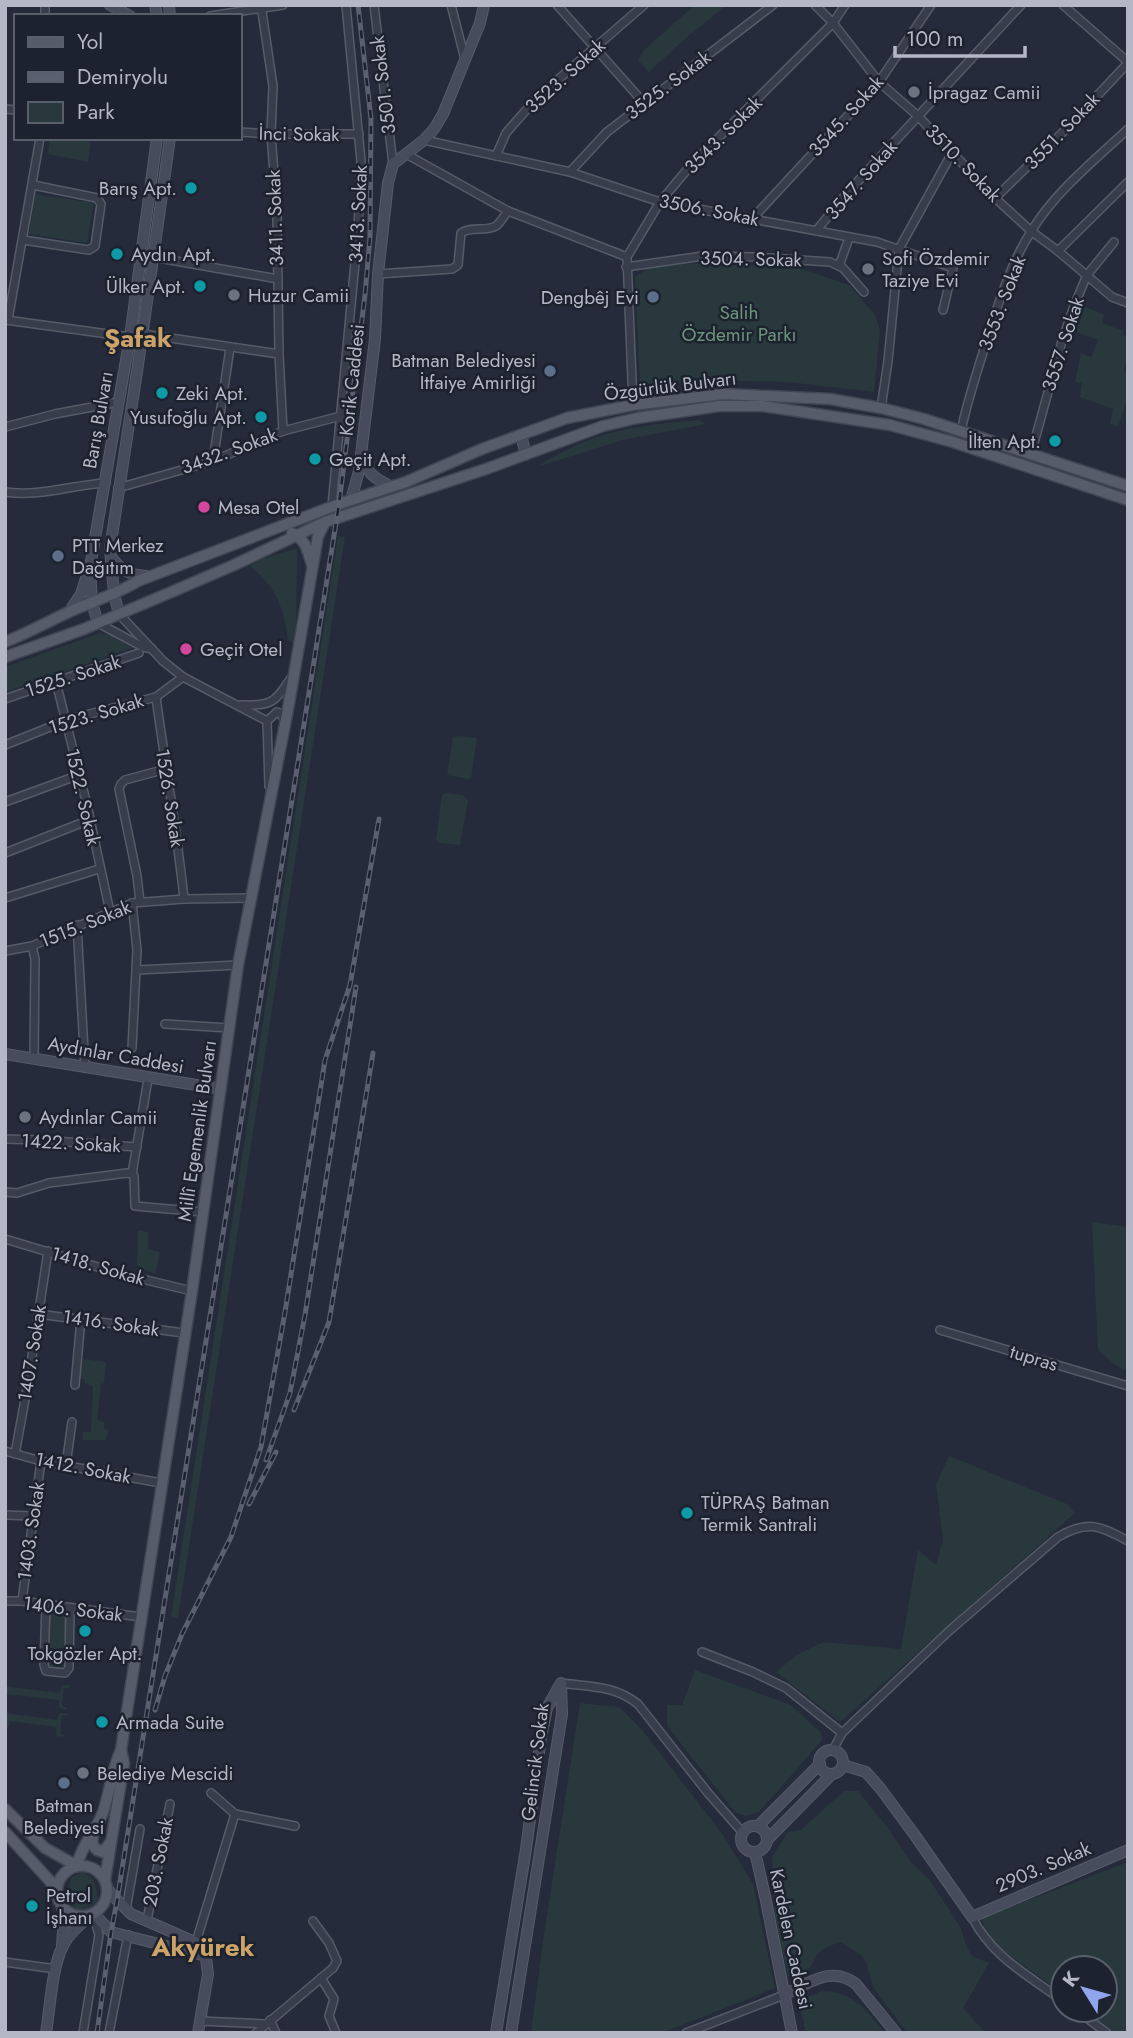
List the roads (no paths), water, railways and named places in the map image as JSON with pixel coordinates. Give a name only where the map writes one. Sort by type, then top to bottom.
[{"type":"main road","points":[[110,5],[126,14]]},
{"type":"main road","points":[[393,164],[424,140],[443,114],[480,23],[484,5]]},
{"type":"main road","name":"Barış Bulvarı","points":[[98,623],[92,603],[90,567],[120,402],[157,140]]},
{"type":"main road","name":"Barış Bulvarı","points":[[119,614],[114,594],[110,549],[170,140]]},
{"type":"main road","name":"Korik Caddesi","points":[[351,500],[359,471],[375,339],[378,274],[388,183],[393,164]]},
{"type":"main road","name":"Özgürlük Bulvarı","points":[[5,642],[152,576],[307,518],[332,506],[406,482],[453,461],[567,418],[633,405],[724,394],[830,399],[924,419],[1128,485]]},
{"type":"main road","name":"Özgürlük Bulvarı","points":[[5,657],[98,623],[234,565],[325,522],[526,455],[603,426],[637,418],[719,406],[762,407],[890,425],[953,442],[1128,500]]},
{"type":"main road","points":[[521,435],[526,455]]},
{"type":"main road","name":"Korik Caddesi","points":[[361,453],[370,473],[390,486]]},
{"type":"main road","name":"Millî Egemenlik Bulvarı","points":[[121,1750],[192,1291],[238,965],[318,536],[325,522]]},
{"type":"main road","points":[[280,528],[297,534],[305,544],[313,566]]},
{"type":"main road","points":[[111,557],[125,572],[136,576],[152,576]]},
{"type":"main road","points":[[69,612],[81,594],[90,567]]},
{"type":"main road","name":"Aydınlar Caddesi","points":[[5,1054],[221,1089]]},
{"type":"main road","name":"Gelincik Sokak","points":[[496,2033],[543,1728],[547,1709],[561,1683]]},
{"type":"main road","name":"Gelincik Sokak","points":[[511,2033],[562,1714],[561,1683]]},
{"type":"main road","points":[[77,1866],[83,1846],[102,1815],[114,1765],[121,1750]]},
{"type":"main road","points":[[62,1946],[78,1926],[104,1902],[124,1763],[121,1750]]},
{"type":"main road","points":[[833,1750],[840,1754],[843,1765],[839,1771],[832,1774],[767,1840],[764,1847],[755,1852],[744,1847],[741,1840],[749,1827],[758,1826],[820,1764],[823,1754],[833,1750]]},
{"type":"main road","points":[[820,1764],[825,1772],[832,1774]]},
{"type":"main road","points":[[843,1765],[866,1772],[880,1788],[972,1917]]},
{"type":"main road","points":[[5,1809],[45,1848],[77,1866],[97,1870],[131,1914],[195,1947]]},
{"type":"main road","points":[[758,1826],[765,1832],[767,1840]]},
{"type":"main road","points":[[93,1831],[92,1844],[97,1850],[103,1852],[111,1841]]},
{"type":"main road","points":[[45,1848],[63,1852],[72,1850],[93,1831]]},
{"type":"main road","points":[[5,1832],[50,1881],[65,1909],[78,1915],[93,1913]]},
{"type":"main road","points":[[31,1859],[43,1865],[47,1863],[50,1858],[45,1848]]},
{"type":"main road","name":"2903. Sokak","points":[[972,1917],[1128,1850]]},
{"type":"main road","name":"Kardelen Caddesi","points":[[755,1852],[792,2033]]},
{"type":"main road","points":[[46,2033],[62,1946],[64,1915],[58,1896],[60,1880],[70,1869],[77,1866]]},
{"type":"main road","points":[[93,1913],[111,1932],[205,1950],[208,1974],[198,2033]]},
{"type":"main road","points":[[784,1995],[823,1976],[833,1974],[849,1978],[863,1991],[896,2033]]},
{"type":"street","points":[[221,14],[283,5]]},
{"type":"street","name":"3413. Sokak","points":[[332,506],[358,231],[361,162],[346,5]]},
{"type":"street","name":"3501. Sokak","points":[[374,5],[393,164]]},
{"type":"street","points":[[451,5],[466,60]]},
{"type":"street","points":[[557,5],[644,103]]},
{"type":"street","name":"3523. Sokak","points":[[496,156],[506,133],[527,109],[644,5]]},
{"type":"street","name":"3525. Sokak","points":[[570,172],[607,132],[773,5]]},
{"type":"street","name":"3510. Sokak","points":[[815,5],[833,23],[879,82],[918,116],[995,198],[1112,297],[1128,303]]},
{"type":"street","name":"3543. Sokak","points":[[633,405],[627,257],[660,202],[691,165],[833,23],[845,5]]},
{"type":"street","name":"3545. Sokak","points":[[752,219],[879,82],[931,5]]},
{"type":"street","name":"3547. Sokak","points":[[816,231],[848,192],[1021,5]]},
{"type":"street","points":[[1063,5],[1128,62]]},
{"type":"street","name":"3411. Sokak","points":[[261,7],[272,86],[271,134],[277,213],[283,431]]},
{"type":"street","name":"3551. Sokak","points":[[995,198],[1062,133],[1128,62]]},
{"type":"street","name":"3553. Sokak","points":[[961,431],[975,376],[1003,290],[1031,231],[1073,182],[1128,130]]},
{"type":"street","name":"İnci Sokak","points":[[242,132],[359,134]]},
{"type":"street","points":[[40,140],[6,320],[130,337]]},
{"type":"street","name":"3506. Sokak","points":[[424,140],[570,172],[660,202],[877,242],[899,249],[953,268],[943,310]]},
{"type":"street","points":[[881,408],[899,249],[952,153]]},
{"type":"street","points":[[406,154],[508,211],[627,257]]},
{"type":"street","points":[[1058,251],[1128,182]]},
{"type":"street","points":[[23,240],[89,250],[96,246],[101,204],[97,198],[33,185]]},
{"type":"street","points":[[378,274],[452,270],[458,265],[461,233],[467,229],[492,228],[508,211]]},
{"type":"street","points":[[849,238],[839,266],[864,292]]},
{"type":"street","name":"3557. Sokak","points":[[1031,454],[1062,341],[1087,275],[1114,242]]},
{"type":"street","name":"3504. Sokak","points":[[626,267],[704,256],[830,262],[839,266]]},
{"type":"street","points":[[153,257],[278,279]]},
{"type":"street","points":[[143,334],[279,354]]},
{"type":"street","points":[[213,461],[230,348]]},
{"type":"street","points":[[5,427],[120,402]]},
{"type":"street","name":"3432. Sokak","points":[[118,488],[213,461],[283,431],[341,416]]},
{"type":"street","points":[[5,492],[47,491],[106,482]]},
{"type":"street","points":[[119,614],[163,661],[183,677],[267,721]]},
{"type":"street","points":[[98,623],[143,647],[153,649]]},
{"type":"street","name":"1525. Sokak","points":[[5,699],[139,653]]},
{"type":"street","points":[[237,705],[271,703],[292,676]]},
{"type":"street","name":"1523. Sokak","points":[[5,745],[65,721],[156,697],[183,677]]},
{"type":"street","name":"1522. Sokak","points":[[56,682],[110,912]]},
{"type":"street","name":"1526. Sokak","points":[[156,697],[184,899]]},
{"type":"street","points":[[267,721],[277,712],[285,722]]},
{"type":"street","points":[[267,721],[270,797]]},
{"type":"street","points":[[131,1048],[137,970],[137,876],[119,789],[125,780],[166,769]]},
{"type":"street","points":[[5,802],[79,775]]},
{"type":"street","points":[[5,853],[89,820]]},
{"type":"street","points":[[5,898],[99,869]]},
{"type":"street","name":"1515. Sokak","points":[[5,951],[32,946],[77,925],[136,903],[250,898]]},
{"type":"street","points":[[77,925],[85,1068]]},
{"type":"street","points":[[32,946],[36,959],[34,1058]]},
{"type":"street","points":[[137,970],[238,965]]},
{"type":"street","points":[[164,1024],[229,1028]]},
{"type":"street","points":[[148,1079],[132,1174],[135,1206],[203,1212]]},
{"type":"street","name":"1422. Sokak","points":[[5,1139],[137,1146]]},
{"type":"street","points":[[5,1192],[16,1193],[49,1183],[132,1174]]},
{"type":"street","name":"1418. Sokak","points":[[5,1239],[121,1274],[192,1291]]},
{"type":"street","name":"1407. Sokak","points":[[15,1454],[48,1251]]},
{"type":"street","name":"1416. Sokak","points":[[38,1314],[184,1333]]},
{"type":"street","points":[[75,1385],[81,1319]]},
{"type":"street","name":"tupras","points":[[940,1330],[1128,1386]]},
{"type":"street","points":[[66,1465],[72,1422]]},
{"type":"street","name":"1412. Sokak","points":[[5,1451],[41,1461],[161,1483]]},
{"type":"street","name":"1403. Sokak","points":[[22,1601],[41,1461]]},
{"type":"street","points":[[5,1515],[32,1516]]},
{"type":"street","points":[[833,1750],[842,1733],[949,1631],[1058,1537],[1083,1526],[1097,1527],[1128,1541]]},
{"type":"street","name":"1406. Sokak","points":[[5,1601],[141,1617]]},
{"type":"street","points":[[46,1605],[44,1665],[46,1671],[57,1674],[65,1673],[69,1668],[70,1609]]},
{"type":"street","points":[[702,1652],[786,1688],[842,1733]]},
{"type":"street","points":[[561,1683],[614,1689],[638,1704],[743,1833]]},
{"type":"street","points":[[211,1793],[235,1814],[295,1826]]},
{"type":"street","name":"203. Sokak","points":[[147,1920],[170,1804]]},
{"type":"street","points":[[195,1947],[235,1814]]},
{"type":"street","points":[[126,1910],[140,1829]]},
{"type":"street","points":[[83,2033],[99,1935],[93,1913]]},
{"type":"street","points":[[972,1917],[981,1935],[997,1952],[1049,1991]]},
{"type":"street","points":[[256,2033],[333,1968],[337,1961],[329,1942],[313,1921]]},
{"type":"street","points":[[109,2033],[128,1935]]},
{"type":"street","points":[[5,1962],[56,1969]]},
{"type":"street","points":[[321,1978],[334,1999],[329,2016],[335,2033]]},
{"type":"street","points":[[686,2033],[784,1995]]},
{"type":"street","points":[[200,2021],[268,2022]]},
{"type":"street","points":[[268,2022],[276,2033]]},
{"type":"railway","points":[[97,2033],[339,504],[370,237],[371,119],[358,5]]},
{"type":"railway","points":[[155,1710],[182,1634],[231,1537],[261,1447],[325,1060],[350,985],[379,819]]},
{"type":"railway","points":[[266,1460],[290,1393],[305,1315],[356,987]]},
{"type":"railway","points":[[294,1410],[329,1322],[373,1053]]},
{"type":"railway","points":[[249,1504],[276,1452]]},
{"type":"place","name":"İpragaz Camii","points":[[914,92]]},
{"type":"place","name":"Barış Apt.","points":[[191,188]]},
{"type":"place","name":"Aydın Apt.","points":[[117,254]]},
{"type":"place","name":"Sofi Özdemir Taziye Evi","points":[[868,269]]},
{"type":"place","name":"Ülker Apt.","points":[[200,286]]},
{"type":"place","name":"Huzur Camii","points":[[234,295]]},
{"type":"place","name":"Dengbêj Evi","points":[[653,297]]},
{"type":"place","name":"Batman Belediyesi İtfaiye Amirliği","points":[[550,371]]},
{"type":"place","name":"Zeki Apt.","points":[[162,393]]},
{"type":"place","name":"Yusufoğlu Apt.","points":[[261,417]]},
{"type":"place","name":"İlten Apt.","points":[[1055,441]]},
{"type":"place","name":"Geçit Apt.","points":[[315,459]]},
{"type":"place","name":"Mesa Otel","points":[[204,507]]},
{"type":"place","name":"PTT Merkez Dağıtım","points":[[58,556]]},
{"type":"place","name":"Geçit Otel","points":[[186,649]]},
{"type":"place","name":"Aydınlar Camii","points":[[25,1117]]},
{"type":"place","name":"TÜPRAŞ Batman Termik Santrali","points":[[687,1513]]},
{"type":"place","name":"Tokgözler Apt.","points":[[85,1631]]},
{"type":"place","name":"Armada Suite","points":[[102,1722]]},
{"type":"place","name":"Belediye Mescidi","points":[[83,1773]]},
{"type":"place","name":"Batman Belediyesi","points":[[64,1783]]},
{"type":"place","name":"Petrol İşhanı","points":[[32,1906]]},
{"type":"district","name":"Şafak","points":[[138,338]]},
{"type":"district","name":"Akyürek","points":[[203,1947]]},
{"type":"park label","name":"Salih Özdemir Parkı","points":[[739,323]]}]
